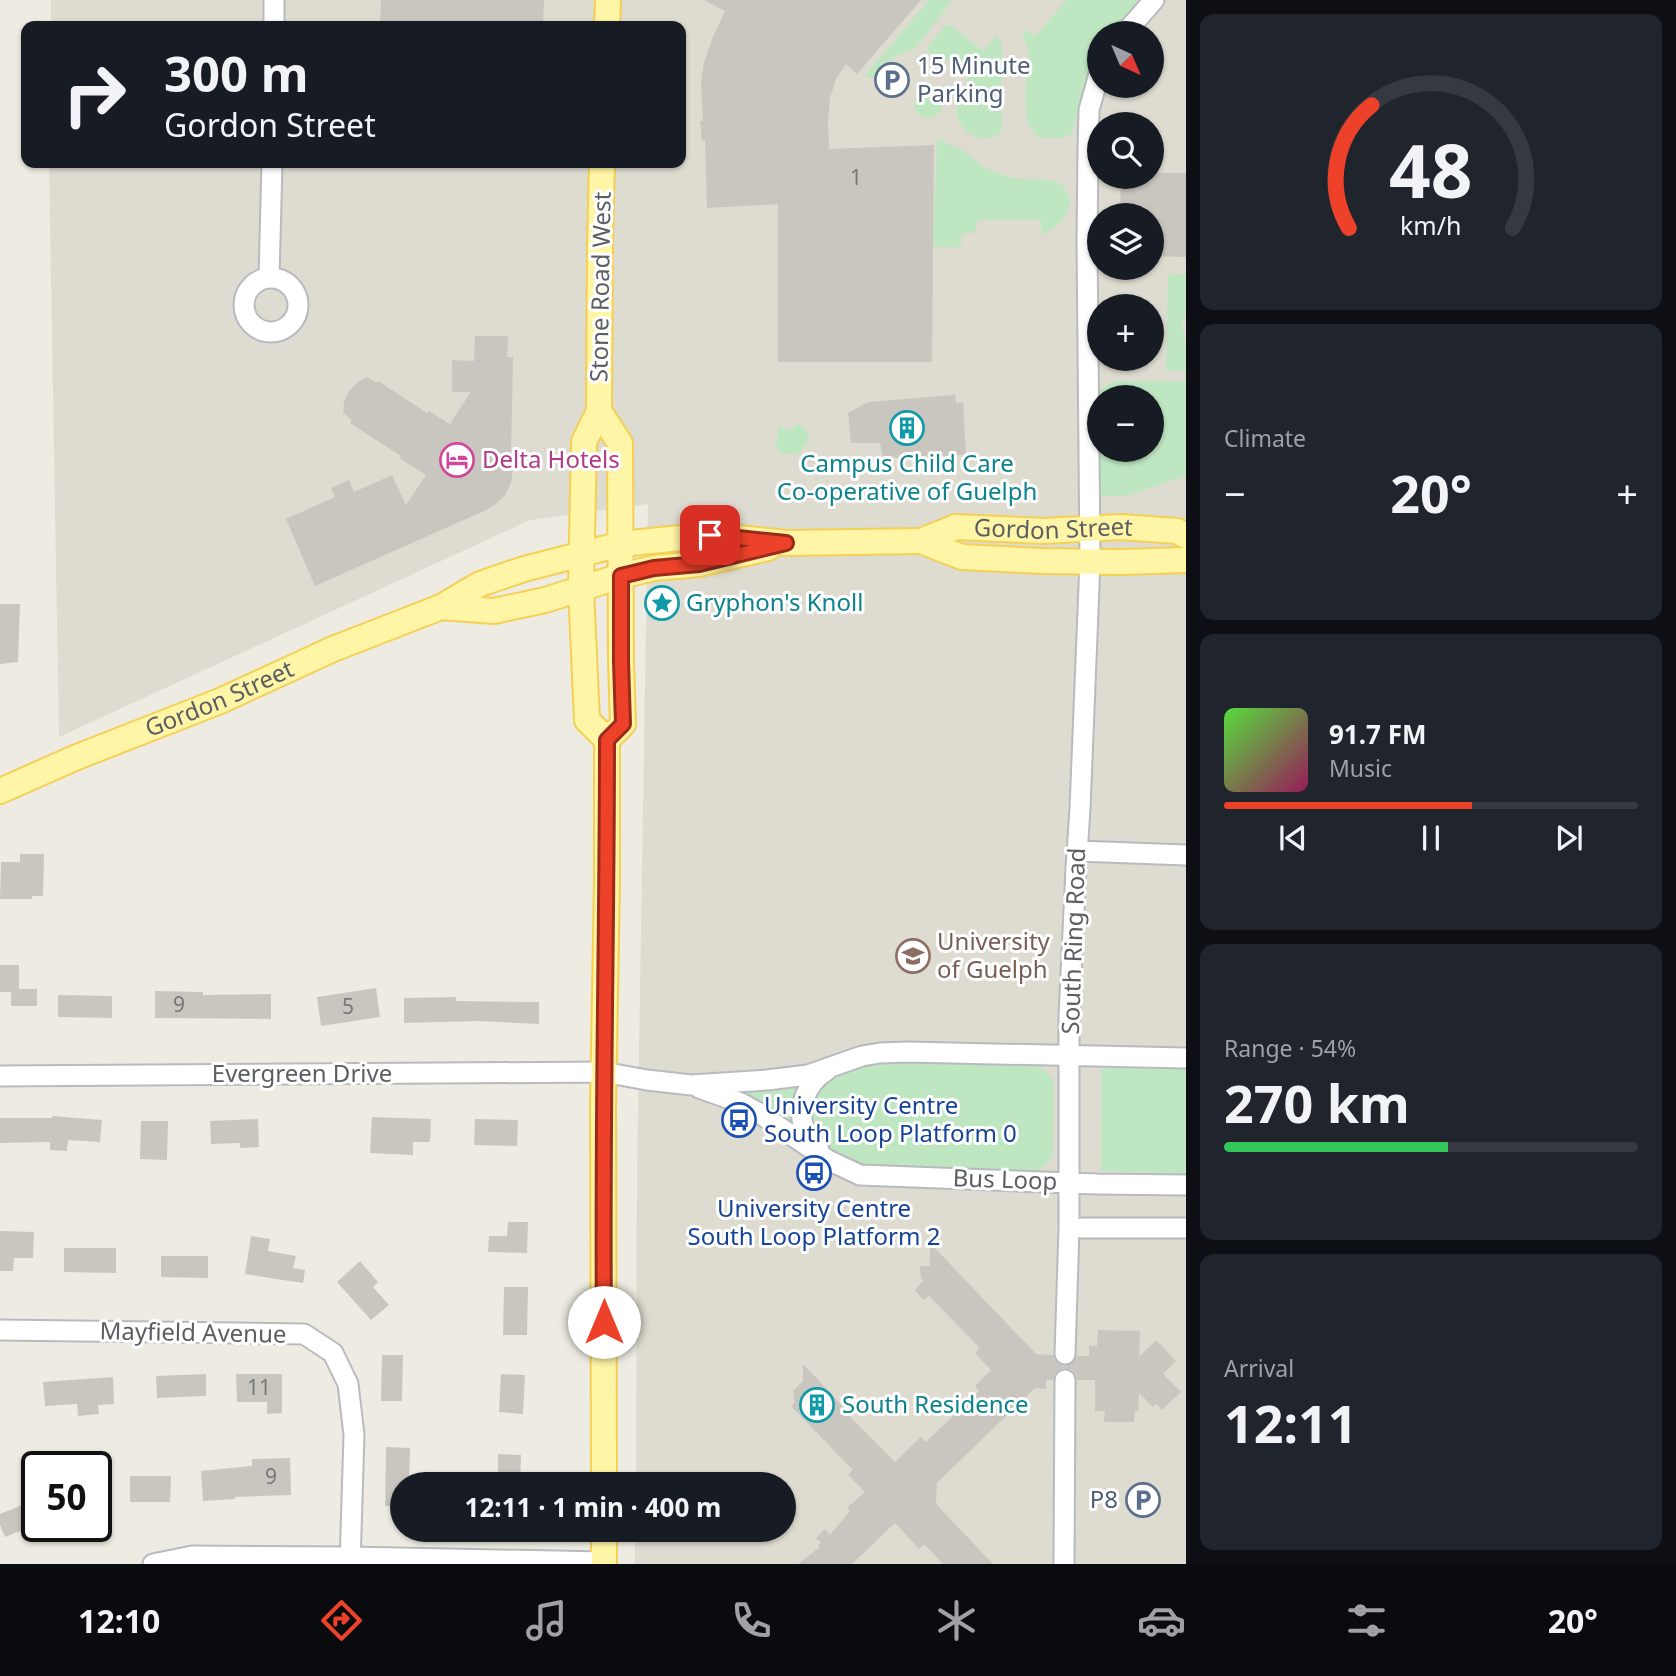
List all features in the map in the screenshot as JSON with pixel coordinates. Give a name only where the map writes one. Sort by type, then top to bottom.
[{"type":"main road","points":[[607,21],[608,0]]},
{"type":"main road","name":"Stone Road West","points":[[599,411],[620,443],[623,724],[607,740],[587,720],[581,589],[584,442],[599,411],[603,168]]},
{"type":"main road","name":"Gordon Street","points":[[0,791],[76,757],[220,701],[333,649],[440,607],[480,584],[524,569],[621,544],[710,535],[786,543],[921,541],[956,527],[1043,531],[1121,527],[1177,531],[1186,536]]},
{"type":"main road","name":"Gordon Street","points":[[921,541],[962,557],[1043,561],[1186,560]]},
{"type":"main road","name":"Gordon Street","points":[[440,607],[494,611],[545,600],[654,568],[699,564],[786,543]]},
{"type":"main road","points":[[604,1472],[603,1072],[607,740]]},
{"type":"main road","points":[[604,1542],[604,1563]]},
{"type":"street","points":[[274,0],[274,21]]},
{"type":"street","points":[[1136,21],[1154,0]]},
{"type":"street","name":"South Ring Road","points":[[1065,1354],[1069,1016],[1090,561],[1087,148],[1093,98]]},
{"type":"street","points":[[269,278],[272,168]]},
{"type":"street","points":[[1077,851],[1186,855]]},
{"type":"street","name":"Bus Loop","points":[[603,1072],[691,1085],[808,1074],[880,1053],[1186,1058]]},
{"type":"street","name":"Bus Loop","points":[[828,1160],[805,1130],[804,1098],[815,1079],[846,1061]]},
{"type":"street","name":"Evergreen Drive","points":[[0,1076],[603,1072]]},
{"type":"street","name":"Bus Loop","points":[[691,1085],[741,1103],[828,1160],[860,1175],[1186,1185]]},
{"type":"street","points":[[1082,1228],[1186,1228]]},
{"type":"street","name":"Mayfield Avenue","points":[[0,1330],[304,1334],[333,1353],[348,1384],[354,1434],[350,1560]]},
{"type":"street","points":[[1063,1564],[1065,1380]]},
{"type":"street","points":[[153,1564],[192,1556],[604,1563]]},
{"type":"shaded area","name":"University of Guelph","points":[[51,0],[1186,0],[1186,1564],[635,1564],[635,1542],[796,1542],[796,1472],[636,1472],[637,1175],[648,504],[530,520],[59,737],[49,168],[686,168],[686,21],[51,21]]},
{"type":"green space","points":[[929,0],[952,0],[916,48],[897,55],[883,68],[877,79],[864,77]]},
{"type":"green space","points":[[1066,0],[1138,0],[1121,21],[1087,21],[1087,76],[1072,134],[1060,138],[1037,137],[1027,122],[1025,97],[1028,49],[1022,32],[1024,29],[1035,37]]},
{"type":"green space","points":[[946,25],[952,26],[983,51],[996,35],[1002,45],[1001,133],[997,135],[986,138],[974,136],[957,120],[957,104],[972,102],[969,82],[957,65],[929,54],[928,45]]},
{"type":"green space","points":[[928,90],[938,94],[942,104],[938,114],[928,118],[918,114],[914,104],[918,94]]},
{"type":"green space","points":[[937,138],[964,151],[983,167],[1011,178],[1050,180],[1063,185],[1071,202],[1063,219],[1041,235],[1041,220],[978,220],[975,232],[961,234],[961,247],[933,247]]},
{"type":"green space","points":[[1186,274],[1186,313],[1182,325],[1186,371],[1166,371],[1168,275]]},
{"type":"green space","points":[[1114,381],[1186,381],[1186,476],[1126,496],[1099,496],[1099,462],[1164,462],[1164,385],[1107,385]]},
{"type":"green space","points":[[799,423],[808,432],[808,443],[797,454],[781,453],[776,448],[778,427],[791,430]]},
{"type":"green space","points":[[876,1062],[1037,1066],[1048,1074],[1054,1083],[1053,1153],[1046,1164],[1033,1172],[894,1168],[859,1163],[833,1153],[817,1139],[809,1124],[811,1095],[827,1078]]},
{"type":"green space","points":[[1102,1066],[1186,1067],[1186,1174],[1101,1171]]},
{"type":"green space","points":[[794,1085],[797,1089],[791,1122],[747,1092],[747,1091]]},
{"type":"building","points":[[381,0],[544,0],[543,21],[380,21]]},
{"type":"building","points":[[704,0],[921,0],[857,74],[846,64],[836,79],[830,98],[828,122],[829,149],[934,145],[932,362],[778,362],[778,204],[707,208],[705,140],[702,141],[700,121],[703,121],[701,82],[704,62],[725,11]]},
{"type":"building","points":[[1164,173],[1186,173],[1186,257],[1164,256],[1164,203],[1120,203],[1121,189],[1164,189]]},
{"type":"building","name":"Delta Hotels","points":[[475,336],[508,336],[507,357],[513,357],[513,469],[511,483],[505,495],[484,511],[315,586],[286,519],[335,497],[331,488],[349,480],[354,492],[392,475],[406,505],[426,475],[350,423],[352,420],[343,413],[349,391],[367,377],[451,425],[471,392],[452,392],[452,360],[474,361]]},
{"type":"building","name":"Campus Child Care Co-operative of Guelph","points":[[955,395],[956,403],[963,402],[966,455],[883,458],[880,443],[851,443],[848,413],[868,402]]},
{"type":"building","points":[[0,604],[20,604],[18,662],[0,664]]},
{"type":"building","points":[[20,854],[44,854],[43,896],[32,896],[32,899],[0,899],[1,862],[20,862]]},
{"type":"building","points":[[0,965],[19,965],[19,989],[37,989],[37,1006],[11,1006],[11,992],[0,992]]},
{"type":"building","points":[[376,988],[380,1017],[321,1026],[317,997]]},
{"type":"building","points":[[155,991],[203,992],[203,995],[271,994],[271,1019],[155,1018]]},
{"type":"building","points":[[58,995],[112,996],[112,1018],[58,1017]]},
{"type":"building","points":[[456,997],[456,1001],[539,1002],[539,1024],[479,1021],[404,1023],[404,998]]},
{"type":"building","points":[[52,1116],[102,1120],[100,1142],[68,1140],[67,1151],[50,1150],[50,1142],[0,1143],[0,1118]]},
{"type":"building","points":[[372,1117],[431,1119],[430,1142],[413,1142],[413,1155],[370,1153]]},
{"type":"building","points":[[258,1119],[259,1147],[240,1148],[240,1143],[211,1144],[210,1121]]},
{"type":"building","points":[[475,1119],[518,1120],[517,1146],[474,1145]]},
{"type":"building","points":[[141,1121],[168,1121],[167,1160],[140,1159]]},
{"type":"building","points":[[508,1222],[528,1222],[527,1253],[488,1252],[489,1236],[507,1236]]},
{"type":"building","points":[[0,1231],[34,1232],[33,1258],[14,1258],[13,1271],[0,1271]]},
{"type":"building","points":[[251,1236],[270,1239],[268,1251],[296,1256],[293,1268],[305,1270],[303,1283],[245,1274]]},
{"type":"building","name":"South Residence","points":[[930,1243],[1036,1354],[1053,1355],[1058,1364],[1065,1366],[1071,1364],[1077,1356],[1089,1356],[1089,1346],[1097,1346],[1098,1330],[1140,1331],[1139,1357],[1156,1340],[1176,1361],[1163,1374],[1181,1392],[1162,1410],[1156,1404],[1153,1407],[1139,1393],[1134,1422],[1104,1422],[1105,1411],[1095,1411],[1095,1380],[1077,1380],[1072,1370],[1064,1368],[1055,1373],[1053,1380],[1046,1380],[1046,1389],[1035,1388],[937,1483],[936,1504],[993,1564],[943,1564],[924,1544],[919,1549],[895,1523],[852,1564],[798,1564],[820,1547],[818,1545],[821,1543],[816,1538],[825,1529],[830,1535],[850,1511],[847,1508],[865,1492],[848,1475],[853,1470],[791,1406],[795,1402],[793,1391],[803,1381],[803,1364],[895,1462],[921,1437],[926,1442],[979,1391],[975,1386],[991,1370],[975,1353],[979,1349],[978,1346],[929,1296],[924,1300],[915,1291],[923,1280],[920,1266],[930,1266]]},
{"type":"building","points":[[64,1248],[116,1248],[116,1273],[64,1272]]},
{"type":"building","points":[[161,1256],[208,1256],[208,1278],[161,1277]]},
{"type":"building","points":[[360,1261],[378,1282],[373,1287],[389,1305],[371,1320],[337,1282]]},
{"type":"building","points":[[504,1287],[528,1287],[527,1335],[503,1335]]},
{"type":"building","points":[[382,1355],[403,1355],[402,1401],[381,1401]]},
{"type":"building","points":[[206,1374],[206,1396],[157,1398],[156,1376]]},
{"type":"building","points":[[236,1374],[282,1374],[282,1413],[267,1414],[267,1402],[237,1402]]},
{"type":"building","points":[[501,1374],[525,1375],[523,1414],[499,1412]]},
{"type":"building","points":[[113,1377],[114,1404],[98,1405],[99,1414],[78,1416],[77,1404],[45,1406],[43,1382]]},
{"type":"building","points":[[386,1447],[410,1448],[409,1472],[390,1472],[390,1506],[385,1506]]},
{"type":"building","points":[[498,1454],[521,1455],[520,1472],[498,1472]]},
{"type":"building","points":[[290,1458],[291,1495],[203,1501],[201,1471],[252,1466],[252,1459]]},
{"type":"building","points":[[130,1476],[171,1476],[170,1502],[130,1502]]},
{"type":"building","points":[[21,1505],[21,1530],[5,1537],[0,1525],[0,1514]]},
{"type":"place","name":"15 Minute Parking","points":[[892,80]]},
{"type":"place","name":"Campus Child Care Co-operative of Guelph","points":[[907,428]]},
{"type":"place","name":"Delta Hotels","points":[[457,460]]},
{"type":"place","name":"Gryphon's Knoll","points":[[662,603]]},
{"type":"place","name":"University of Guelph","points":[[913,956]]},
{"type":"place","name":"University Centre South Loop Platform 0","points":[[739,1120]]},
{"type":"place","name":"University Centre South Loop Platform 2","points":[[814,1173]]},
{"type":"place","name":"South Residence","points":[[817,1405]]},
{"type":"place","name":"P8","points":[[1143,1500]]},
{"type":"route","points":[[604,1322],[603,1090],[607,740],[623,724],[621,576],[654,568],[699,564],[786,543],[710,535]]}]
